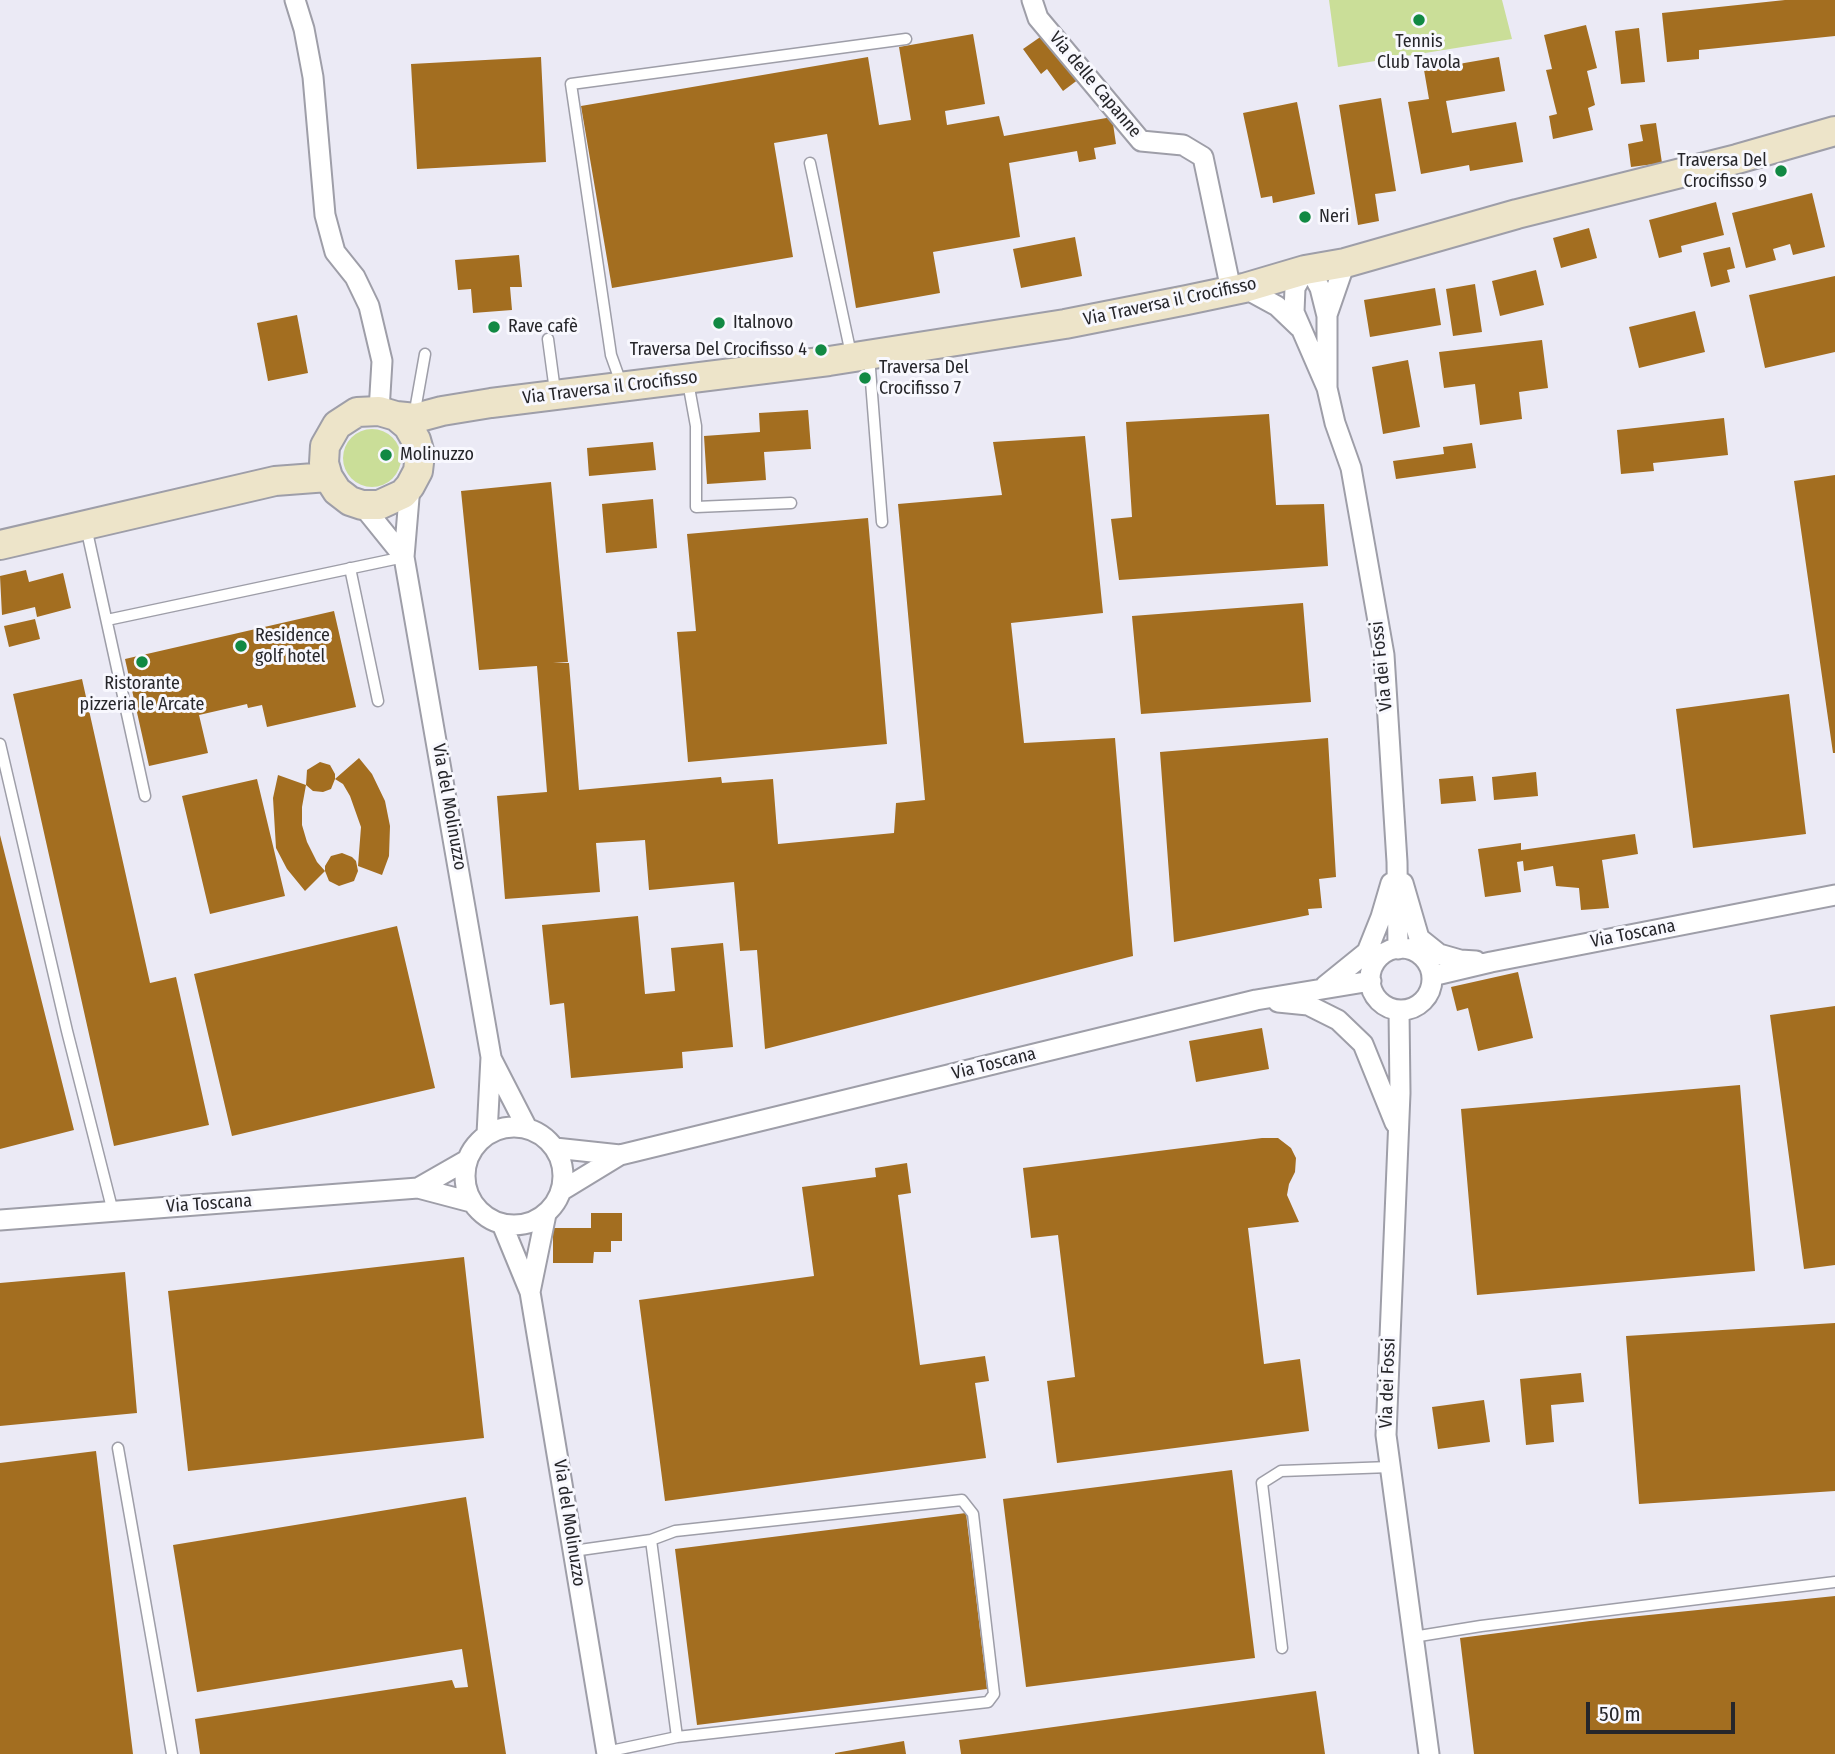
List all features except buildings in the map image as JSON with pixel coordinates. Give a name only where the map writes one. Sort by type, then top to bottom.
[{"type":"street","points":[[295,0],[304,29],[313,77],[325,215],[335,252],[355,277],[369,306],[382,361],[401,421],[419,454],[418,471],[403,494],[388,503],[362,505],[350,501],[337,491],[328,477],[324,463],[325,446]]},
{"type":"street","name":"Via delle Capanne","points":[[1032,0],[1038,18],[1141,141],[1183,145],[1203,157],[1237,289]]},
{"type":"street","name":"Via Traversa il Crocifisso","points":[[275,481],[325,446],[331,433],[347,417],[357,412],[401,421],[491,403],[860,357],[1065,324],[1237,289],[1306,270],[1345,263],[1835,131]]},
{"type":"street","name":"Via dei Fossi","points":[[1327,316],[1345,263]]},
{"type":"street","name":"Via dei Fossi","points":[[1327,388],[1327,316],[1320,288],[1306,270],[1295,288],[1294,312],[1327,388],[1335,423],[1351,468],[1384,655],[1397,862],[1398,949]]},
{"type":"street","name":"Via dei Fossi","points":[[1237,289],[1277,306],[1301,328]]},
{"type":"street","name":"Via Traversa il Crocifisso","points":[[0,545],[275,481],[328,477]]},
{"type":"street","name":"Via del Molinuzzo","points":[[410,486],[404,556],[491,1057],[487,1135]]},
{"type":"street","name":"Via del Molinuzzo","points":[[362,505],[404,556]]},
{"type":"street","points":[[1397,862],[1419,939],[1440,954],[1461,960],[1491,962]]},
{"type":"street","points":[[1323,988],[1367,952],[1381,917],[1397,862]]},
{"type":"street","name":"Via Toscana","points":[[1432,976],[1835,895]]},
{"type":"street","points":[[1398,949],[1408,949],[1424,959],[1432,976],[1429,994],[1423,1001],[1408,1009],[1399,1010],[1382,1004],[1370,981],[1371,972],[1381,956],[1398,949]]},
{"type":"street","name":"Via Toscana","points":[[561,1191],[620,1155],[1256,1000],[1370,981]]},
{"type":"street","points":[[1256,1000],[1308,1005],[1338,1020],[1363,1044],[1398,1133]]},
{"type":"street","name":"Via dei Fossi","points":[[1399,1010],[1400,1093],[1386,1436],[1429,1754]]},
{"type":"street","name":"Via del Molinuzzo","points":[[491,1057],[527,1128]]},
{"type":"street","points":[[513,1126],[527,1128],[538,1132],[555,1148],[562,1161],[564,1176],[561,1191],[546,1214],[533,1222],[502,1224],[480,1212],[471,1202],[465,1181],[467,1160],[475,1146],[487,1135],[513,1126]]},
{"type":"street","name":"Via Toscana","points":[[555,1148],[620,1155]]},
{"type":"street","name":"Via Toscana","points":[[418,1188],[467,1160]]},
{"type":"street","name":"Via Toscana","points":[[0,1220],[418,1188],[471,1202]]},
{"type":"street","name":"Via del Molinuzzo","points":[[530,1292],[546,1214]]},
{"type":"street","name":"Via del Molinuzzo","points":[[502,1224],[530,1292],[606,1753]]},
{"type":"lane","points":[[623,387],[611,355],[571,84],[906,39]]},
{"type":"lane","points":[[810,163],[860,357],[882,522]]},
{"type":"lane","points":[[548,339],[556,395]]},
{"type":"lane","points":[[401,421],[425,354]]},
{"type":"lane","points":[[687,378],[696,425],[696,507],[791,503]]},
{"type":"lane","points":[[86,527],[145,796]]},
{"type":"lane","points":[[107,620],[404,556]]},
{"type":"lane","points":[[350,568],[378,701]]},
{"type":"lane","points":[[0,744],[67,1031],[113,1212]]},
{"type":"lane","points":[[118,1448],[172,1754]]},
{"type":"lane","points":[[1282,1648],[1262,1483],[1280,1471],[1390,1466]]},
{"type":"lane","points":[[573,1551],[651,1540],[675,1531],[962,1500],[973,1514],[994,1694],[988,1702],[677,1737],[606,1753]]},
{"type":"lane","points":[[651,1540],[677,1737]]},
{"type":"lane","points":[[1413,1637],[1481,1626],[1835,1582]]},
{"type":"green space","name":"Tennis Club Tavola","points":[[1329,0],[1502,0],[1512,39],[1338,67]]},
{"type":"green space","points":[[372,429],[388,434],[396,442],[401,458],[396,474],[388,482],[372,487],[356,482],[348,474],[343,458],[348,442],[356,434]]},
{"type":"place","name":"Tennis Club Tavola","points":[[1419,20]]},
{"type":"place","name":"Traversa Del Crocifisso 9","points":[[1781,171]]},
{"type":"place","name":"Neri","points":[[1305,217]]},
{"type":"place","name":"Italnovo","points":[[719,323]]},
{"type":"place","name":"Rave cafè","points":[[494,327]]},
{"type":"place","name":"Traversa Del Crocifisso 4","points":[[821,350]]},
{"type":"place","name":"Traversa Del Crocifisso 7","points":[[865,378]]},
{"type":"place","name":"Molinuzzo","points":[[386,455]]},
{"type":"place","name":"Residence golf hotel","points":[[241,646]]},
{"type":"place","name":"Ristorante pizzeria le Arcate","points":[[142,662]]}]
